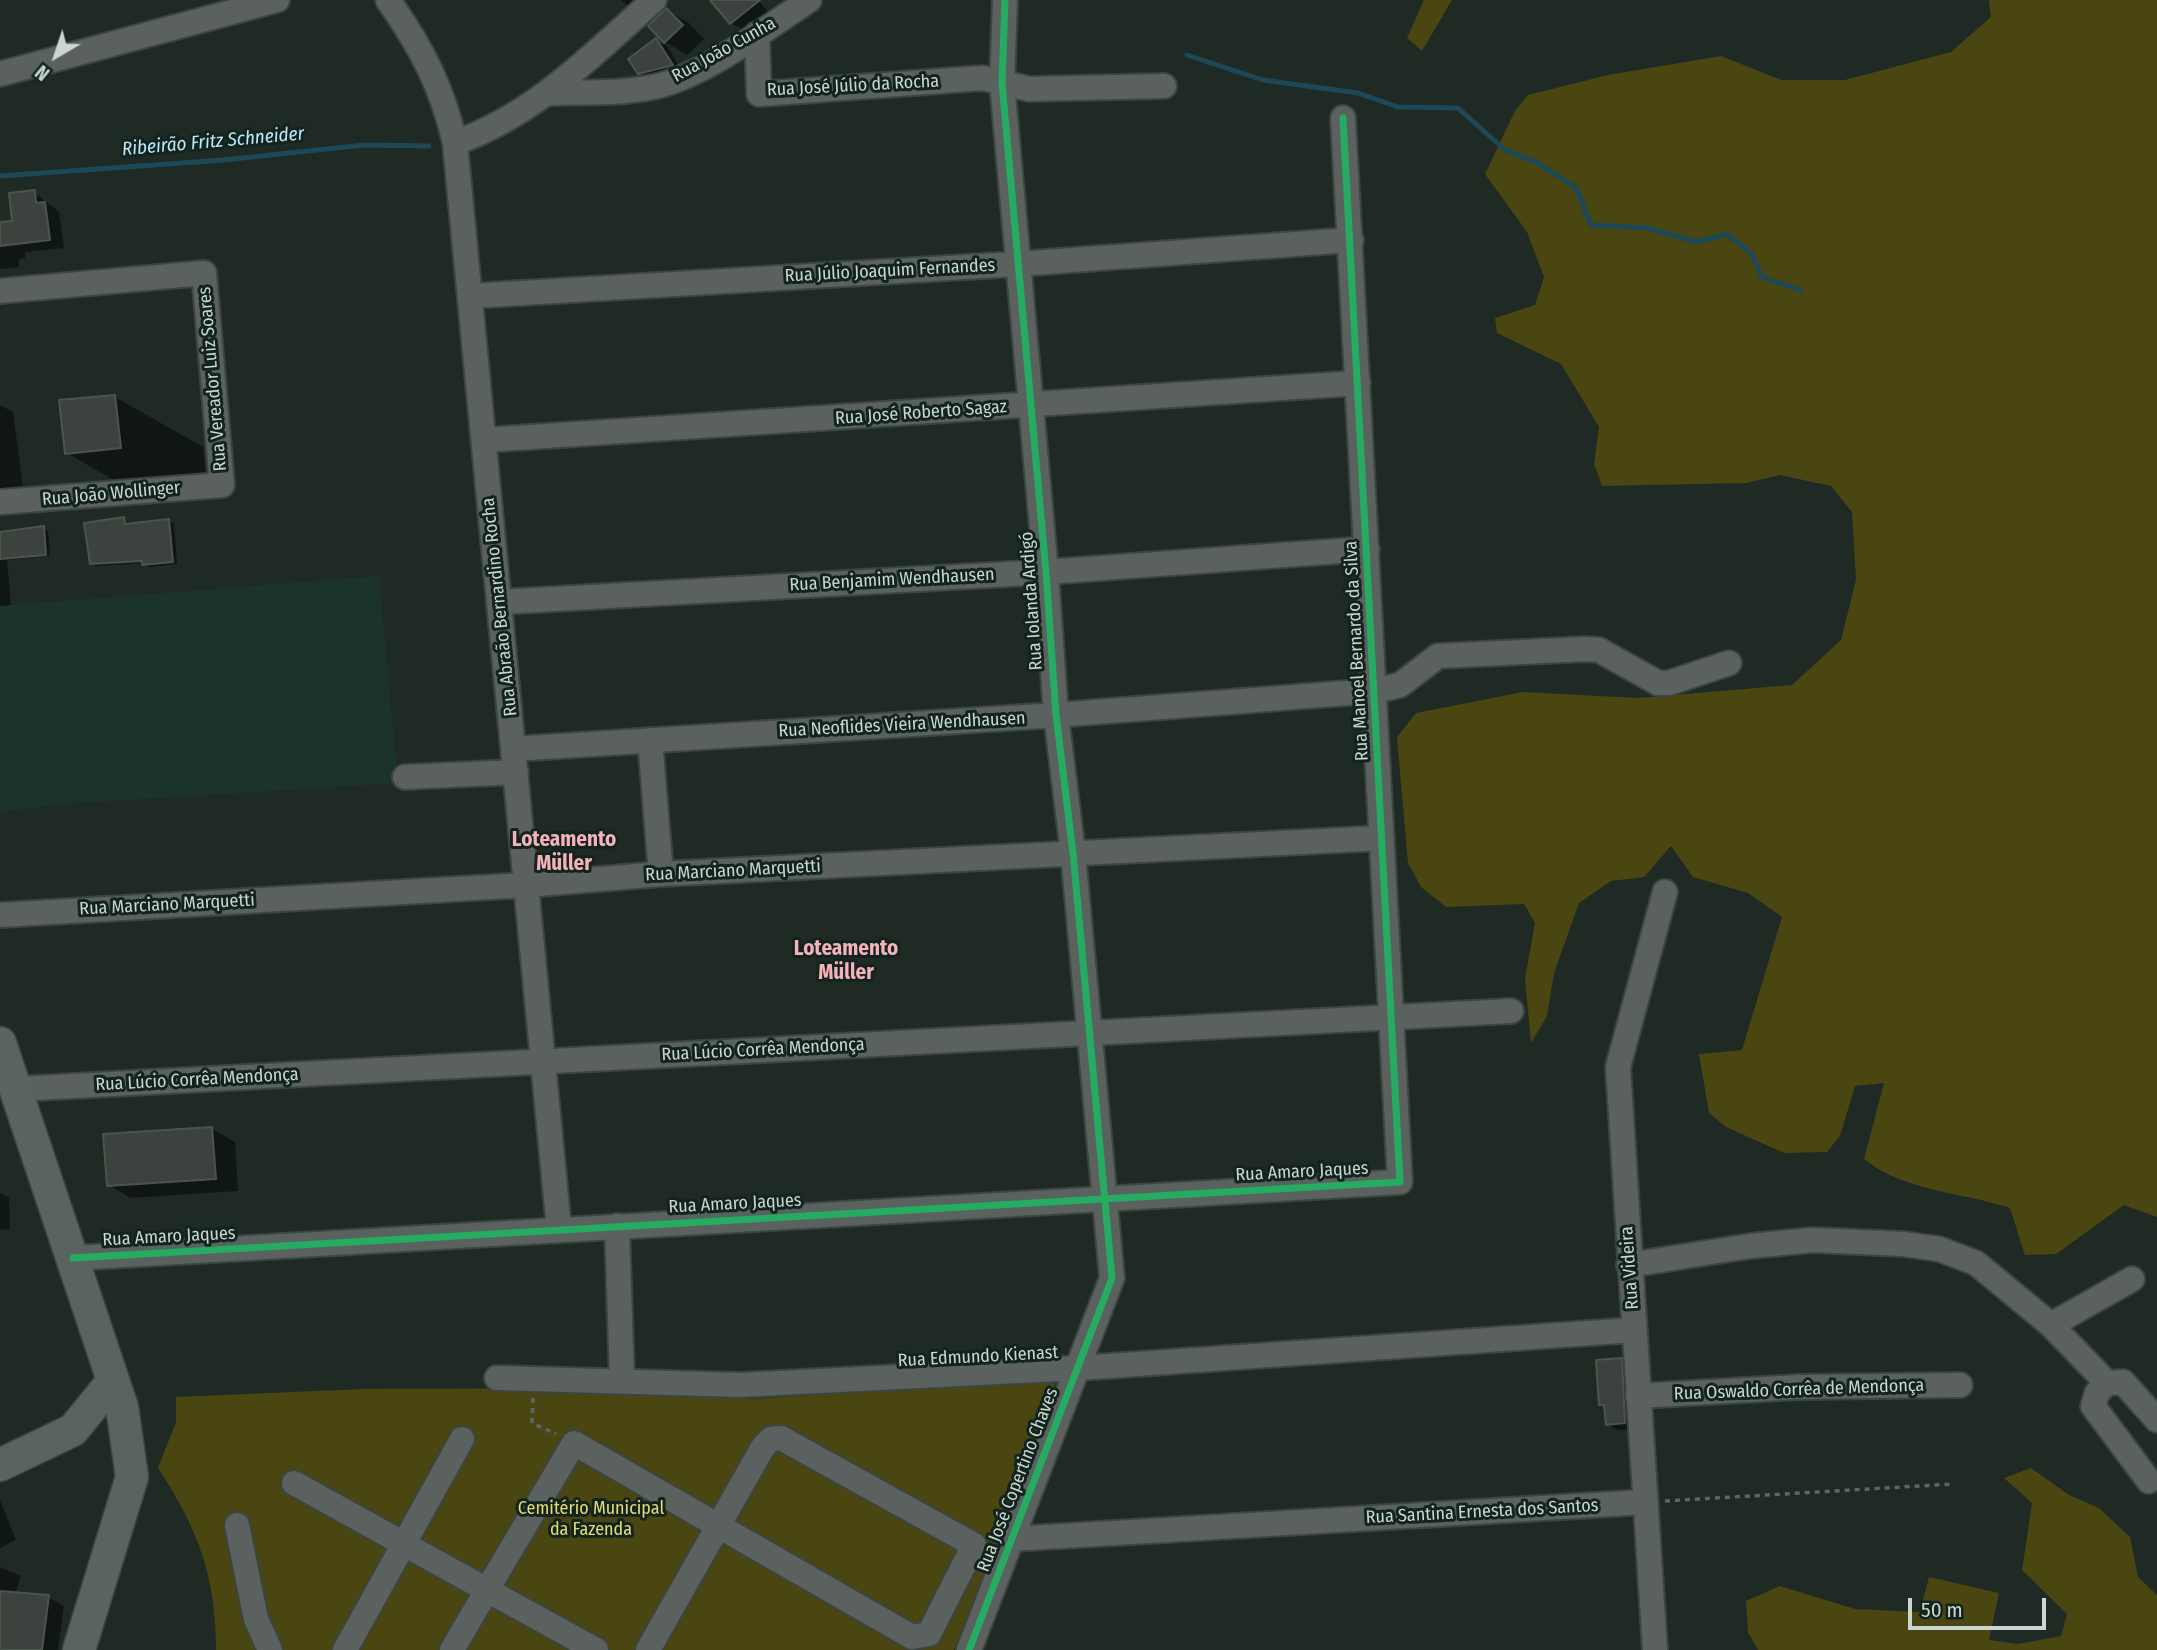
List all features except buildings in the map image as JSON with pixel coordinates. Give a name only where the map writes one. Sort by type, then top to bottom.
[{"type":"main road","points":[[0,1043],[113,1381],[132,1461],[129,1491],[79,1650]]},
{"type":"main road","points":[[0,1465],[73,1430],[113,1381]]},
{"type":"main road","points":[[73,1430],[127,1431]]},
{"type":"street","points":[[0,74],[277,0]]},
{"type":"street","name":"Rua Abraão Bernardino Rocha","points":[[388,0],[428,61],[449,116],[455,143],[559,1229]]},
{"type":"street","points":[[455,143],[490,128],[550,93],[654,0]]},
{"type":"street","name":"Rua João Cunha","points":[[550,93],[655,87],[682,77],[757,34],[809,0]]},
{"type":"street","name":"Rua Iolanda Ardigó","points":[[1005,0],[1002,83],[1017,264],[1046,572],[1056,715],[1073,853],[1105,1198]]},
{"type":"street","name":"Rua José Júlio da Rocha","points":[[757,34],[760,94],[983,78],[1002,83]]},
{"type":"street","points":[[1002,83],[1029,89],[1164,86]]},
{"type":"street","name":"Rua Manoel Bernardo da Silva","points":[[1343,118],[1400,1182]]},
{"type":"street","name":"Rua Júlio Joaquim Fernandes","points":[[470,296],[1017,264],[1351,240]]},
{"type":"street","name":"Rua Vereador Luiz Soares","points":[[0,291],[204,273],[222,485]]},
{"type":"street","name":"Rua José Roberto Sagaz","points":[[484,440],[1358,383]]},
{"type":"street","name":"Rua João Wollinger","points":[[0,502],[222,485]]},
{"type":"street","name":"Rua Benjamim Wendhausen","points":[[499,602],[1046,572],[1367,549]]},
{"type":"street","name":"Rua Neoflides Vieira Wendhausen","points":[[405,777],[650,740],[1056,715],[1374,691],[1400,685],[1438,656],[1599,650],[1658,683],[1669,683],[1729,663]]},
{"type":"street","points":[[650,740],[661,874]]},
{"type":"street","name":"Rua Marciano Marquetti","points":[[0,915],[526,885],[661,874],[1382,838]]},
{"type":"street","name":"Rua Videira","points":[[1655,1650],[1618,1067],[1665,892]]},
{"type":"street","name":"Rua Lúcio Corrêa Mendonça","points":[[16,1089],[1511,1011]]},
{"type":"street","name":"Rua Amaro Jaques","points":[[73,1258],[1400,1182]]},
{"type":"street","name":"Rua José Copertino Chaves","points":[[969,1650],[1112,1278],[1105,1198]]},
{"type":"street","points":[[617,1227],[622,1380]]},
{"type":"street","points":[[1629,1265],[1750,1246],[1813,1240],[1903,1244],[1956,1253],[1976,1263],[2051,1325],[2107,1383]]},
{"type":"street","points":[[2051,1325],[2132,1279]]},
{"type":"street","name":"Rua Edmundo Kienast","points":[[497,1378],[722,1385],[1079,1368],[1634,1330]]},
{"type":"street","points":[[2149,1480],[2097,1414],[2094,1399],[2107,1383],[2123,1382],[2157,1420]]},
{"type":"street","name":"Rua Oswaldo Corrêa de Mendonça","points":[[1638,1396],[1799,1387],[1960,1385]]},
{"type":"street","points":[[452,1650],[574,1443],[721,1525],[912,1637],[929,1634],[973,1550],[970,1541],[776,1438],[767,1441],[721,1525],[649,1650]]},
{"type":"street","points":[[345,1650],[462,1439]]},
{"type":"street","points":[[294,1483],[596,1650]]},
{"type":"street","name":"Rua Santina Ernesta dos Santos","points":[[1011,1539],[1646,1502]]},
{"type":"street","points":[[237,1525],[256,1619],[270,1650]]},
{"type":"path","points":[[534,1388],[532,1423],[574,1443]]},
{"type":"path","points":[[1646,1502],[1953,1484]]},
{"type":"shaded area","points":[[379,576],[398,783],[61,804],[0,812],[0,606]]},
{"type":"green space","points":[[1424,0],[1452,0],[1422,51],[1407,38]]},
{"type":"green space","points":[[1989,0],[2157,0],[2157,1217],[2124,1205],[2056,1254],[2025,1255],[2010,1208],[1916,1185],[1880,1170],[1864,1159],[1884,1083],[1855,1086],[1840,1136],[1827,1152],[1784,1153],[1726,1127],[1709,1113],[1699,1054],[1742,1050],[1782,917],[1748,893],[1693,877],[1671,846],[1644,877],[1611,881],[1579,903],[1554,973],[1547,1016],[1531,1043],[1525,978],[1535,923],[1524,904],[1446,907],[1421,887],[1408,863],[1397,737],[1416,713],[1523,692],[1638,698],[1792,685],[1841,640],[1856,580],[1852,512],[1831,486],[1780,475],[1746,483],[1602,486],[1594,464],[1599,427],[1561,364],[1497,333],[1495,318],[1535,305],[1544,277],[1527,232],[1485,174],[1515,111],[1528,95],[1608,75],[1721,56],[1781,80],[1845,80],[1951,52],[1991,17]]},
{"type":"green space","name":"Cemitério Municipal da Fazenda","points":[[1053,1378],[1055,1388],[954,1650],[216,1650],[213,1599],[202,1554],[184,1512],[158,1468],[176,1422],[176,1397],[363,1389],[597,1388],[754,1399]]},
{"type":"green space","points":[[2031,1468],[2069,1495],[2099,1508],[2130,1537],[2138,1577],[2157,1595],[2157,1650],[1758,1650],[1748,1632],[1746,1601],[1780,1586],[1855,1609],[1920,1612],[1929,1577],[1999,1593],[1989,1640],[2018,1644],[2061,1636],[2067,1614],[2022,1570],[2032,1503],[2004,1478]]},
{"type":"waterway","name":"Ribeirão Fritz Schneider","points":[[1187,55],[1263,80],[1358,93],[1398,107],[1458,108],[1505,150],[1538,163],[1576,188],[1591,225],[1648,228],[1696,242],[1727,234],[1751,253],[1762,277],[1800,290]]},
{"type":"waterway","name":"Ribeirão Fritz Schneider","points":[[0,176],[224,160],[364,145],[429,146]]},
{"type":"cycle path","points":[[969,1650],[1112,1278],[1073,853],[1056,715],[1046,572],[1002,83],[1005,0]]},
{"type":"cycle path","points":[[73,1258],[1400,1182],[1343,118]]},
{"type":"district","name":"Loteamento Müller","points":[[564,852]]},
{"type":"district","name":"Loteamento Müller","points":[[846,961]]}]
